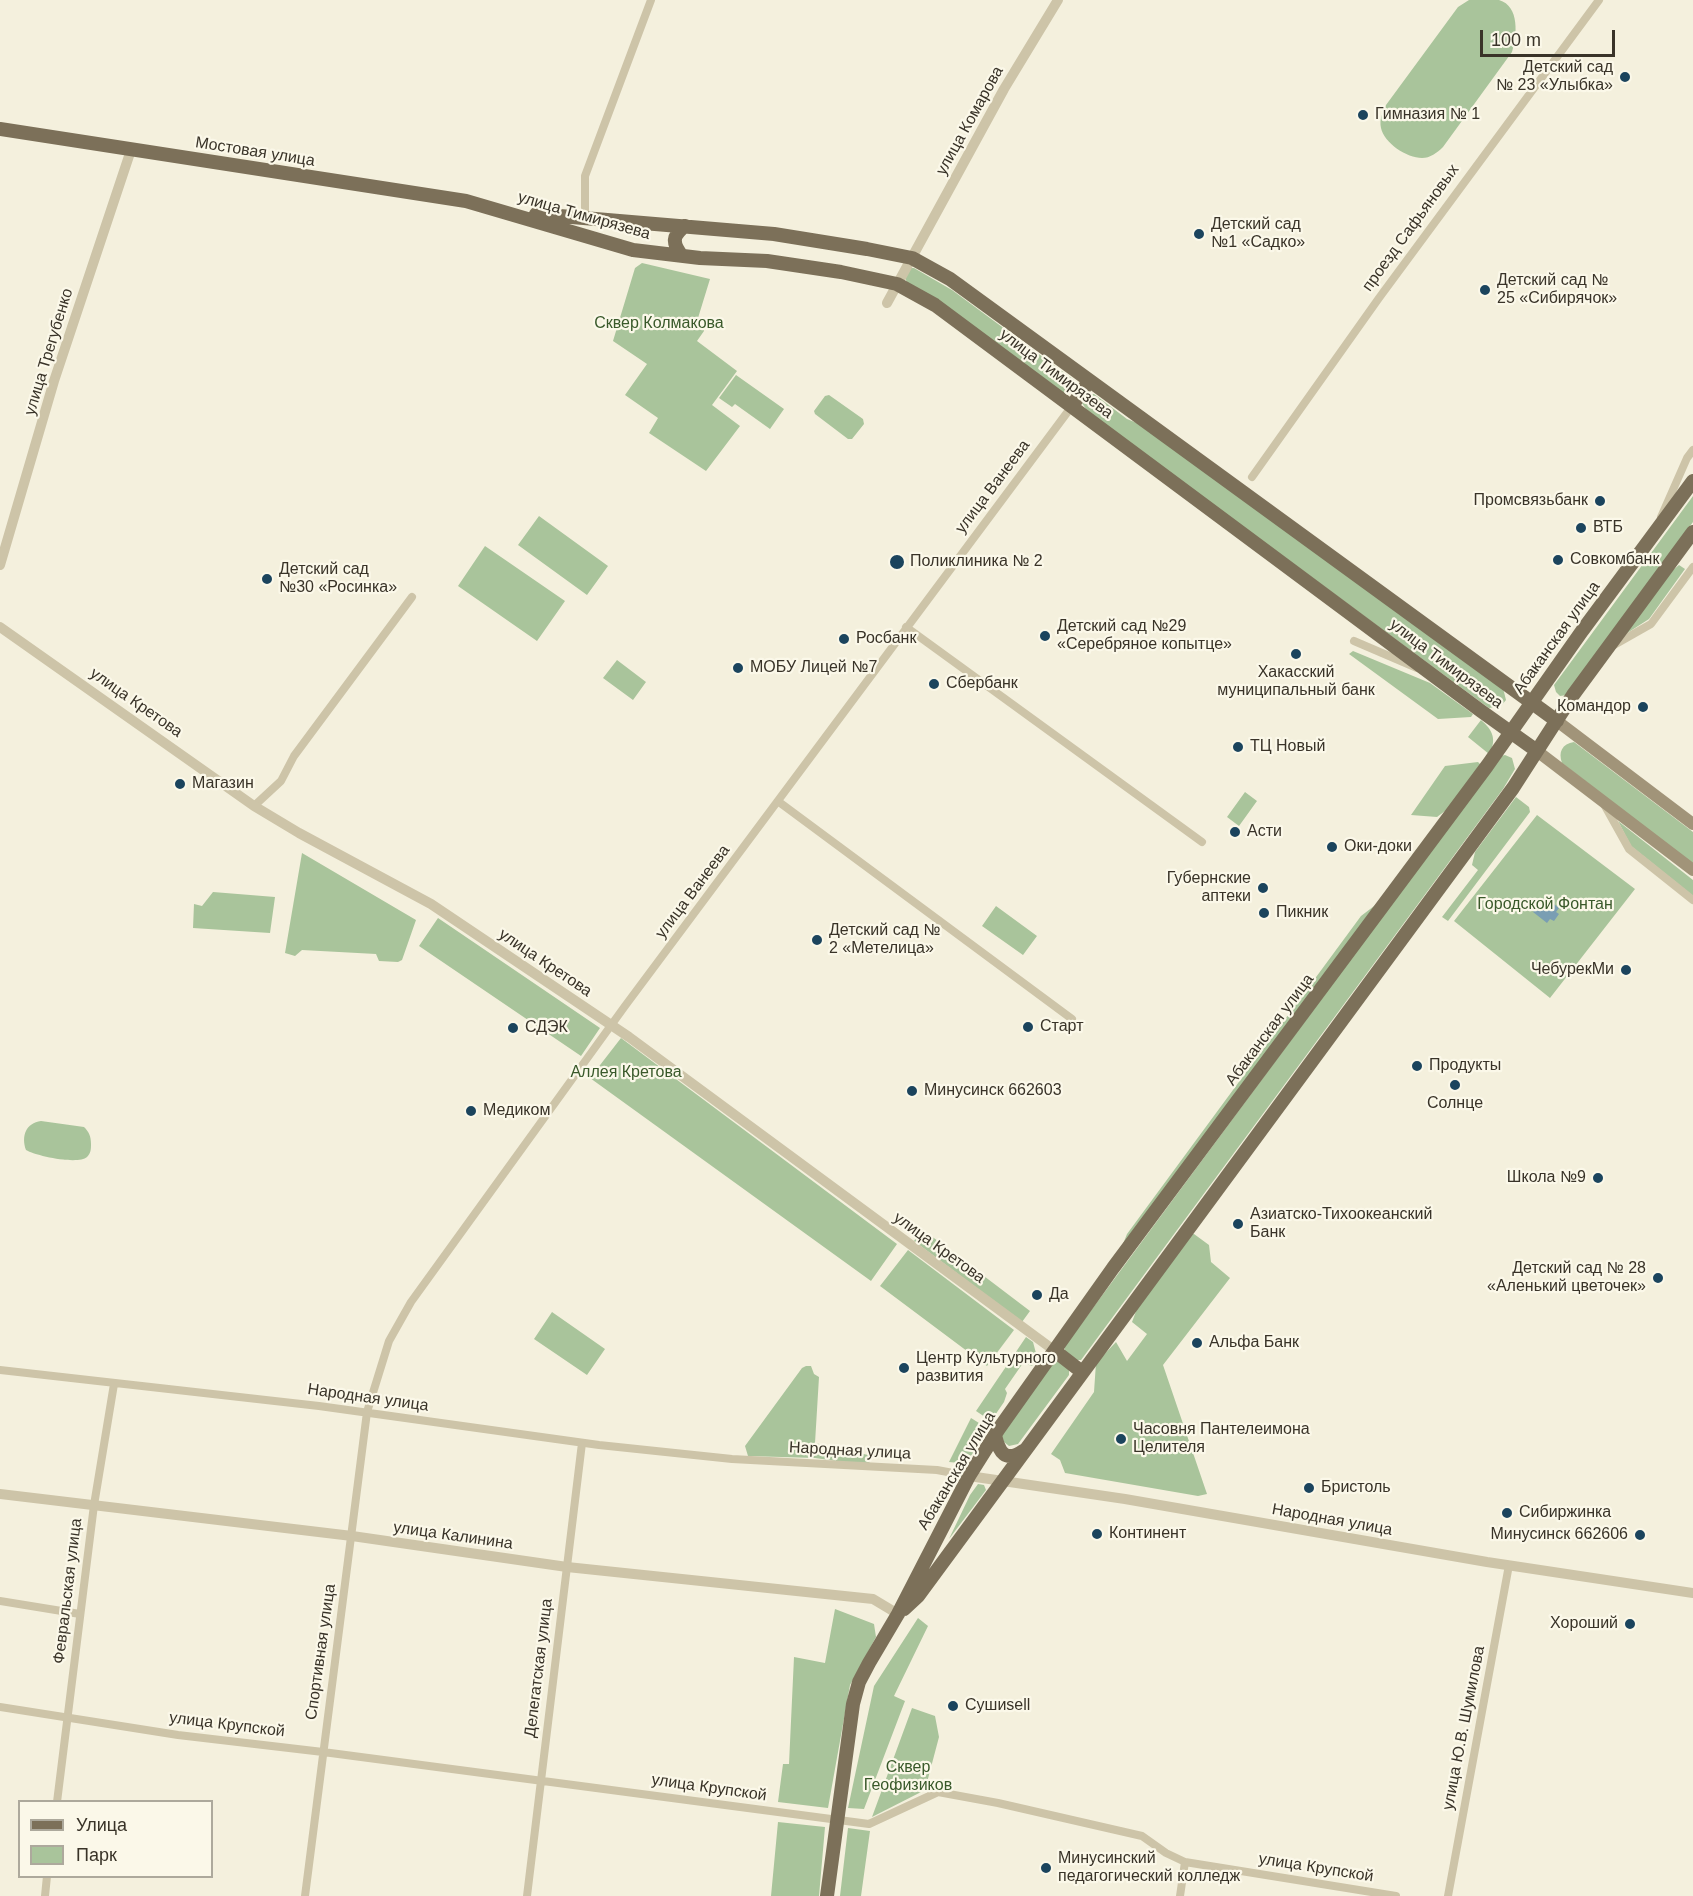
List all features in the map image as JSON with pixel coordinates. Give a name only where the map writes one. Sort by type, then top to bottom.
[{"type":"main road","name":"Мостовая улица","points":[[0,129],[466,201],[504,210]]},
{"type":"main road","name":"улица Тимирязева","points":[[504,210],[774,234],[912,258],[950,279],[1532,702],[1693,824]]},
{"type":"main road","name":"улица Тимирязева","points":[[504,210],[633,250],[682,256],[767,261],[842,272],[897,284],[934,305],[1072,406],[1601,798],[1693,870]]},
{"type":"main road","points":[[682,256],[676,248],[675,240],[678,232],[685,226]]},
{"type":"main road","points":[[1072,406],[1089,381]]},
{"type":"main road","name":"Абаканская улица","points":[[827,1896],[853,1704],[859,1682],[898,1614],[969,1476],[995,1435],[1113,1268],[1511,732],[1693,481]]},
{"type":"main road","name":"Абаканская улица","points":[[898,1614],[918,1596],[1513,788],[1608,648],[1693,532]]},
{"type":"main road","points":[[1055,1351],[1082,1371]]},
{"type":"main road","points":[[995,1435],[1003,1454],[1013,1456],[1024,1450]]},
{"type":"street","points":[[585,219],[585,176],[651,0]]},
{"type":"street","name":"улица Комарова","points":[[887,303],[1004,89],[1058,0]]},
{"type":"street","name":"проезд Сафьяновых","points":[[1252,477],[1379,298],[1599,0]]},
{"type":"street","name":"улица Трегубенко","points":[[0,565],[54,381],[132,150]]},
{"type":"street","name":"улица Ванеева","points":[[366,1412],[389,1341],[411,1302],[906,627],[1072,406]]},
{"type":"street","points":[[1654,534],[1687,458],[1693,450]]},
{"type":"street","points":[[1608,648],[1651,624],[1693,567]]},
{"type":"street","points":[[254,806],[281,781],[294,756],[412,597]]},
{"type":"street","name":"улица Кретова","points":[[0,627],[254,806],[299,833],[431,904],[629,1037],[1055,1351]]},
{"type":"street","points":[[906,627],[1202,842]]},
{"type":"street","points":[[1354,641],[1436,677]]},
{"type":"street","points":[[1601,798],[1629,849],[1693,900]]},
{"type":"street","points":[[779,802],[1072,1019]]},
{"type":"street","points":[[1679,813],[1693,819]]},
{"type":"street","name":"Народная улица","points":[[0,1371],[366,1412],[582,1443],[732,1459],[937,1470],[1114,1497],[1509,1565],[1693,1593]]},
{"type":"street","name":"Февральская улица","points":[[57,1800],[94,1505],[114,1384]]},
{"type":"street","name":"Спортивная улица","points":[[305,1896],[366,1412]]},
{"type":"street","name":"Делегатская улица","points":[[527,1896],[582,1443]]},
{"type":"street","name":"улица Калинина","points":[[0,1494],[352,1536],[567,1568],[873,1599],[898,1614]]},
{"type":"street","name":"улица Ю.В. Шумилова","points":[[1448,1896],[1509,1565]]},
{"type":"street","points":[[0,1601],[80,1614]]},
{"type":"street","name":"улица Крупской","points":[[0,1707],[178,1735],[869,1824],[938,1792],[998,1803],[1142,1836],[1166,1853],[1185,1862],[1396,1896]]},
{"type":"street","points":[[1180,1896],[1185,1862]]},
{"type":"street","points":[[45,1896],[47,1878]]},
{"type":"green space","points":[[1469,0],[1499,0],[1511,8],[1516,30],[1512,52],[1443,147],[1428,157],[1410,155],[1397,149],[1383,134],[1381,119],[1386,105],[1458,7]]},
{"type":"green space","name":"Сквер Колмакова","points":[[642,263],[710,279],[698,318],[704,331],[697,341],[737,371],[712,405],[740,426],[706,471],[649,433],[658,418],[625,395],[647,364],[613,341],[635,268]]},
{"type":"green space","points":[[910,268],[914,268],[952,290],[1074,380],[1076,390],[1072,393],[1063,393],[907,283],[905,277]]},
{"type":"green space","points":[[736,375],[784,409],[770,429],[735,404],[732,407],[719,398]]},
{"type":"green space","points":[[1088,394],[1094,394],[1127,419],[1137,423],[1503,688],[1506,700],[1501,706],[1489,708],[1482,703],[1088,412],[1082,403]]},
{"type":"green space","points":[[829,395],[863,419],[864,424],[852,439],[848,439],[815,414],[814,411],[825,396]]},
{"type":"green space","points":[[1693,496],[1693,522],[1567,695],[1560,696],[1554,685]]},
{"type":"green space","points":[[539,516],[608,566],[587,595],[518,545]]},
{"type":"green space","points":[[485,546],[565,601],[537,641],[458,586]]},
{"type":"green space","points":[[1679,565],[1685,569],[1649,619],[1621,637],[1665,577]]},
{"type":"green space","points":[[1353,651],[1430,683],[1473,714],[1471,717],[1438,719],[1349,654]]},
{"type":"green space","points":[[617,660],[646,682],[633,700],[603,678]]},
{"type":"green space","points":[[1481,720],[1493,736],[1489,754],[1468,737]]},
{"type":"green space","points":[[1574,742],[1693,832],[1693,865],[1562,763],[1560,755],[1562,749]]},
{"type":"green space","points":[[1501,756],[1512,758],[1515,769],[1503,789],[1081,1360],[1076,1360],[1066,1353],[1064,1347]]},
{"type":"green space","points":[[1478,762],[1481,765],[1449,808],[1437,817],[1411,815],[1445,766]]},
{"type":"green space","points":[[1245,792],[1257,801],[1239,826],[1227,817]]},
{"type":"green space","points":[[1516,797],[1529,807],[1530,812],[1448,921],[1442,917],[1478,870],[1472,865],[1475,852]]},
{"type":"green space","name":"Городской Фонтан","points":[[1537,815],[1635,889],[1550,998],[1454,921]]},
{"type":"green space","points":[[1618,821],[1693,880],[1693,896],[1631,846]]},
{"type":"green space","points":[[302,853],[416,920],[402,960],[398,962],[379,961],[376,954],[302,950],[295,956],[285,953]]},
{"type":"green space","points":[[213,892],[275,897],[270,933],[193,928],[194,904],[202,906]]},
{"type":"green space","points":[[1378,903],[1121,1249],[1127,1234],[1361,916]]},
{"type":"green space","points":[[996,906],[1037,936],[1023,955],[982,926]]},
{"type":"green space","points":[[438,918],[600,1028],[581,1056],[419,946]]},
{"type":"green space","name":"Аллея Кретова","points":[[621,1038],[897,1244],[871,1281],[590,1078]]},
{"type":"green space","points":[[41,1121],[84,1127],[91,1139],[91,1149],[87,1157],[66,1160],[26,1150],[24,1140],[28,1127]]},
{"type":"green space","points":[[922,1229],[1030,1311],[1022,1322],[914,1241]]},
{"type":"green space","points":[[1191,1234],[1209,1245],[1211,1262],[1230,1278],[1163,1365],[1207,1494],[1198,1496],[1065,1473],[1060,1460],[1051,1454],[1094,1392],[1096,1363],[1116,1342],[1127,1361],[1147,1334],[1132,1322],[1138,1306]]},
{"type":"green space","points":[[908,1250],[1014,1330],[987,1366],[880,1286]]},
{"type":"green space","points":[[552,1312],[605,1349],[587,1375],[534,1339]]},
{"type":"green space","points":[[1026,1337],[1033,1342],[1037,1357],[1032,1366],[1023,1363],[1005,1389],[1007,1393],[1004,1402],[991,1421],[976,1411]]},
{"type":"green space","points":[[1059,1361],[1069,1368],[1069,1375],[1018,1444],[1009,1446],[1004,1442],[1001,1434],[1053,1363]]},
{"type":"green space","points":[[811,1366],[814,1374],[819,1377],[815,1443],[868,1455],[870,1462],[865,1465],[815,1458],[748,1456],[745,1446],[802,1368]]},
{"type":"green space","points":[[971,1418],[987,1428],[969,1457],[964,1461],[949,1462]]},
{"type":"green space","points":[[978,1484],[984,1485],[986,1490],[949,1539],[970,1495]]},
{"type":"green space","points":[[835,1609],[874,1624],[876,1637],[850,1685],[828,1808],[778,1802],[783,1764],[789,1764],[794,1657],[825,1663]]},
{"type":"green space","points":[[918,1618],[928,1626],[894,1696],[905,1701],[864,1809],[848,1808],[874,1686]]},
{"type":"green space","name":"Сквер Геофизиков","points":[[912,1708],[935,1716],[939,1737],[925,1790],[872,1817]]},
{"type":"green space","points":[[778,1822],[825,1827],[819,1896],[771,1896]]},
{"type":"green space","points":[[848,1828],[870,1831],[861,1896],[840,1896]]},
{"type":"water","points":[[1545,897],[1559,908],[1556,912],[1559,914],[1554,921],[1550,919],[1547,923],[1533,912],[1536,908],[1533,906],[1538,899],[1542,901]]},
{"type":"place","name":"Детский сад № 23 «Улыбка»","points":[[1625,77]]},
{"type":"place","name":"Гимназия № 1","points":[[1363,115]]},
{"type":"place","name":"Детский сад №1 «Cадко»","points":[[1199,234]]},
{"type":"place","name":"Детский сад № 25 «Сибирячок»","points":[[1485,290]]},
{"type":"place","name":"Промсвязьбанк","points":[[1600,501]]},
{"type":"place","name":"ВТБ","points":[[1581,528]]},
{"type":"place","name":"Совкомбанк","points":[[1558,560]]},
{"type":"place","name":"Поликлиника № 2","points":[[897,562]]},
{"type":"place","name":"Детский сад №30 «Росинка»","points":[[267,579]]},
{"type":"place","name":"Детский сад №29 «Серебряное копытце»","points":[[1045,636]]},
{"type":"place","name":"Росбанк","points":[[844,639]]},
{"type":"place","name":"Хакасский муниципальный банк","points":[[1296,654]]},
{"type":"place","name":"МОБУ Лицей №7","points":[[738,668]]},
{"type":"place","name":"Сбербанк","points":[[934,684]]},
{"type":"place","name":"Командор","points":[[1643,707]]},
{"type":"place","name":"ТЦ Новый","points":[[1238,747]]},
{"type":"place","name":"Магазин","points":[[180,784]]},
{"type":"place","name":"Асти","points":[[1235,832]]},
{"type":"place","name":"Оки-доки","points":[[1332,847]]},
{"type":"place","name":"Губернские аптеки","points":[[1263,888]]},
{"type":"place","name":"Пикник","points":[[1264,913]]},
{"type":"place","name":"Детский сад № 2 «Метелица»","points":[[817,940]]},
{"type":"place","name":"ЧебурекМи","points":[[1626,970]]},
{"type":"place","name":"Старт","points":[[1028,1027]]},
{"type":"place","name":"СДЭК","points":[[513,1028]]},
{"type":"place","name":"Продукты","points":[[1417,1066]]},
{"type":"place","name":"Солнце","points":[[1455,1085]]},
{"type":"place","name":"Минусинск 662603","points":[[912,1091]]},
{"type":"place","name":"Медиком","points":[[471,1111]]},
{"type":"place","name":"Школа №9","points":[[1598,1178]]},
{"type":"place","name":"Азиатско-Тихоокеанский Банк","points":[[1238,1224]]},
{"type":"place","name":"Детский сад № 28 «Аленький цветочек»","points":[[1658,1278]]},
{"type":"place","name":"Да","points":[[1037,1295]]},
{"type":"place","name":"Альфа Банк","points":[[1197,1343]]},
{"type":"place","name":"Центр Культурного развития","points":[[904,1368]]},
{"type":"place","name":"Часовня Пантелеимона Целителя","points":[[1121,1439]]},
{"type":"place","name":"Бристоль","points":[[1309,1488]]},
{"type":"place","name":"Сибиржинка","points":[[1507,1513]]},
{"type":"place","name":"Континент","points":[[1097,1534]]},
{"type":"place","name":"Минусинск 662606","points":[[1640,1535]]},
{"type":"place","name":"Хороший","points":[[1630,1624]]},
{"type":"place","name":"Сушиsell","points":[[953,1706]]},
{"type":"place","name":"Минусинский педагогический колледж","points":[[1046,1868]]}]
